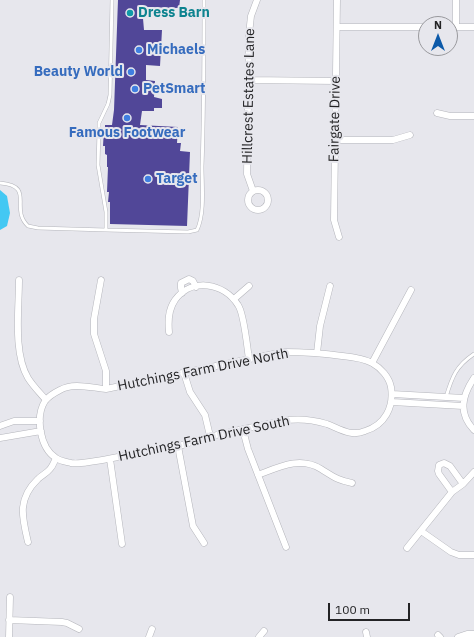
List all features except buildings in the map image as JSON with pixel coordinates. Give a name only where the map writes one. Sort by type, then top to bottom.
[{"type":"street","name":"Hillcrest Estates Lane","points":[[253,191],[247,174],[248,80],[250,20],[257,0]]},
{"type":"street","name":"Fairgate Drive","points":[[337,0],[334,220],[340,237]]},
{"type":"street","points":[[454,16],[456,0]]},
{"type":"street","points":[[337,27],[418,27]]},
{"type":"street","points":[[458,27],[474,28]]},
{"type":"street","points":[[248,80],[336,81]]},
{"type":"street","points":[[437,113],[450,116],[474,116]]},
{"type":"street","points":[[335,140],[393,140],[410,135]]},
{"type":"street","points":[[182,293],[180,288],[181,283],[184,280],[189,279],[193,281],[196,287]]},
{"type":"street","points":[[19,280],[18,341],[21,357],[28,378],[46,400],[42,408],[40,430],[45,446],[56,458],[50,470],[39,478],[30,488],[22,504],[23,521],[28,542]]},
{"type":"street","points":[[101,280],[94,319],[94,334],[106,371],[106,389]]},
{"type":"street","points":[[169,332],[168,318],[171,307],[182,293],[196,287],[208,285],[216,287],[228,293],[239,306],[242,314],[250,359]]},
{"type":"street","points":[[234,299],[249,286]]},
{"type":"street","points":[[317,353],[320,326],[330,286]]},
{"type":"street","points":[[372,363],[411,290]]},
{"type":"street","name":"Hutchings Farm Drive North","points":[[46,400],[61,389],[71,386],[106,389],[283,352],[317,353],[358,358],[372,363],[379,367],[390,383],[392,402]]},
{"type":"street","points":[[184,373],[190,392],[205,415],[210,436]]},
{"type":"street","points":[[474,378],[468,387],[463,406],[467,422],[474,430]]},
{"type":"street","points":[[392,394],[464,398]]},
{"type":"street","points":[[392,402],[463,406]]},
{"type":"street","name":"Hutchings Farm Drive South","points":[[56,458],[73,464],[110,459],[178,446],[210,436],[285,421],[298,420],[318,422],[346,432],[364,432],[372,429],[384,419],[392,402]]},
{"type":"street","points":[[0,426],[14,421],[40,421]]},
{"type":"street","points":[[0,438],[40,430]]},
{"type":"street","points":[[243,430],[248,449],[286,547]]},
{"type":"street","points":[[178,446],[193,526],[204,544]]},
{"type":"street","points":[[110,459],[122,544]]},
{"type":"street","points":[[258,475],[285,464],[298,462],[312,464],[340,481],[352,483]]},
{"type":"street","points":[[452,492],[439,474],[439,466],[444,463],[450,466],[463,484]]},
{"type":"street","points":[[407,548],[435,511],[452,492],[463,484],[474,472]]},
{"type":"street","points":[[421,531],[451,552],[474,555]]},
{"type":"street","points":[[9,637],[10,597]]},
{"type":"street","points":[[9,620],[62,622],[79,629]]},
{"type":"street","points":[[149,637],[152,629]]},
{"type":"street","points":[[259,637],[264,631]]},
{"type":"street","points":[[458,637],[467,634],[474,634]]},
{"type":"lane","points":[[106,230],[106,212],[98,165],[99,123],[109,101],[112,0]]},
{"type":"lane","points":[[0,183],[13,184],[16,187],[20,196],[21,216],[28,226],[38,228],[106,230],[193,232],[197,230],[200,225],[203,128],[204,0]]},
{"type":"lane","points":[[446,397],[454,373],[465,360],[474,354]]},
{"type":"water","points":[[0,190],[7,196],[10,213],[7,226],[0,230]]},
{"type":"place","name":"Dress Barn","points":[[130,13]]},
{"type":"place","name":"Michaels","points":[[139,50]]},
{"type":"place","name":"Beauty World","points":[[131,72]]},
{"type":"place","name":"PetSmart","points":[[135,89]]},
{"type":"place","name":"Famous Footwear","points":[[127,118]]},
{"type":"place","name":"Target","points":[[148,179]]}]
